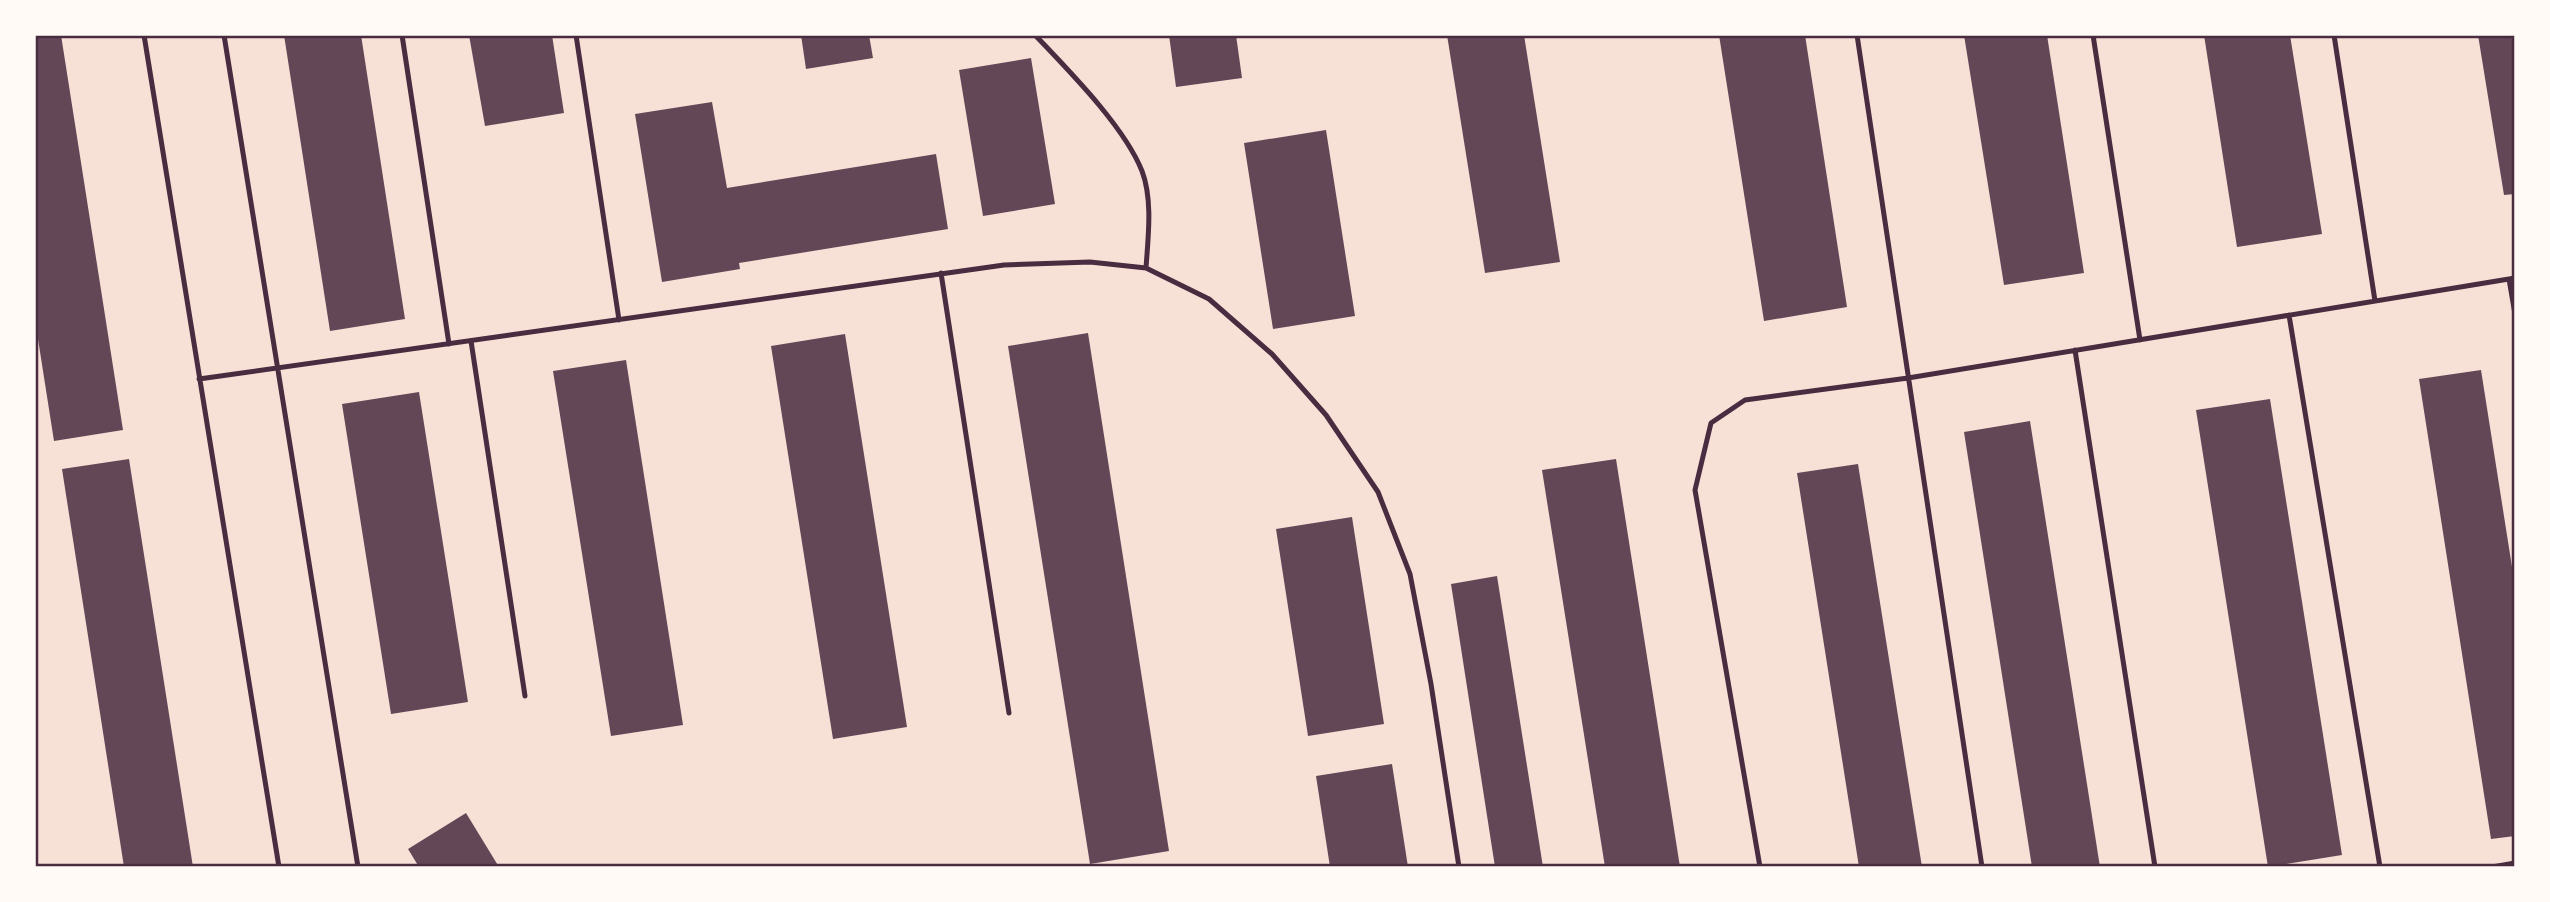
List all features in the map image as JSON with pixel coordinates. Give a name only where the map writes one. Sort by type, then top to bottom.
[{"type":"lane","points":[[144,35],[279,867]]},
{"type":"lane","points":[[224,35],[358,867]]},
{"type":"lane","points":[[402,35],[449,344]]},
{"type":"lane","points":[[576,35],[619,320]]},
{"type":"lane","points":[[1035,35],[1125,138],[1143,173],[1149,215],[1146,268]]},
{"type":"lane","points":[[1857,35],[1982,867]]},
{"type":"lane","points":[[2093,35],[2140,340]]},
{"type":"lane","points":[[2334,35],[2375,301]]},
{"type":"lane","points":[[199,379],[1004,264],[1090,262],[1146,268],[1209,299],[1272,354],[1326,415],[1378,492],[1410,574],[1431,684],[1459,867]]},
{"type":"lane","points":[[942,273],[1009,713]]},
{"type":"lane","points":[[1760,867],[1695,490],[1711,423],[1745,400],[1908,378],[2512,278],[2515,314]]},
{"type":"lane","points":[[2289,315],[2380,867]]},
{"type":"lane","points":[[471,341],[525,696]]},
{"type":"lane","points":[[2075,350],[2155,867]]},
{"type":"lane","points":[[2492,867],[2515,863]]},
{"type":"building","points":[[35,35],[61,35],[123,430],[54,441],[35,320]]},
{"type":"building","points":[[284,35],[361,35],[405,319],[330,331]]},
{"type":"building","points":[[469,35],[552,35],[564,113],[485,126]]},
{"type":"building","points":[[801,35],[869,35],[873,58],[806,69]]},
{"type":"building","points":[[1169,35],[1236,35],[1242,78],[1176,87]]},
{"type":"building","points":[[1447,35],[1524,35],[1560,262],[1485,273]]},
{"type":"building","points":[[1719,35],[1805,35],[1847,307],[1764,321]]},
{"type":"building","points":[[1964,35],[2047,35],[2084,273],[2004,285]]},
{"type":"building","points":[[2204,35],[2290,35],[2322,234],[2237,247]]},
{"type":"building","points":[[2478,35],[2515,35],[2515,194],[2504,195]]},
{"type":"building","points":[[1031,58],[1055,204],[983,216],[959,70]]},
{"type":"building","points":[[712,102],[727,188],[936,154],[948,229],[739,263],[740,269],[662,282],[635,114]]},
{"type":"building","points":[[1326,130],[1355,316],[1273,329],[1244,143]]},
{"type":"building","points":[[1088,333],[1169,851],[1090,864],[1008,346]]},
{"type":"building","points":[[845,334],[907,727],[833,739],[771,346]]},
{"type":"building","points":[[626,360],[683,725],[611,736],[553,371]]},
{"type":"building","points":[[2481,370],[2515,586],[2515,836],[2491,839],[2419,379]]},
{"type":"building","points":[[419,392],[468,702],[391,714],[342,404]]},
{"type":"building","points":[[2270,399],[2342,855],[2268,867],[2196,410]]},
{"type":"building","points":[[2030,421],[2100,867],[2032,867],[1964,432]]},
{"type":"building","points":[[129,459],[193,867],[124,867],[62,469]]},
{"type":"building","points":[[1616,459],[1680,867],[1605,867],[1542,470]]},
{"type":"building","points":[[1858,464],[1922,867],[1859,867],[1797,473]]},
{"type":"building","points":[[1352,517],[1384,724],[1308,736],[1276,529]]},
{"type":"building","points":[[1497,576],[1543,867],[1495,867],[1451,584]]},
{"type":"building","points":[[1392,764],[1408,867],[1330,867],[1316,776]]},
{"type":"building","points":[[466,813],[499,867],[419,867],[408,849]]}]
